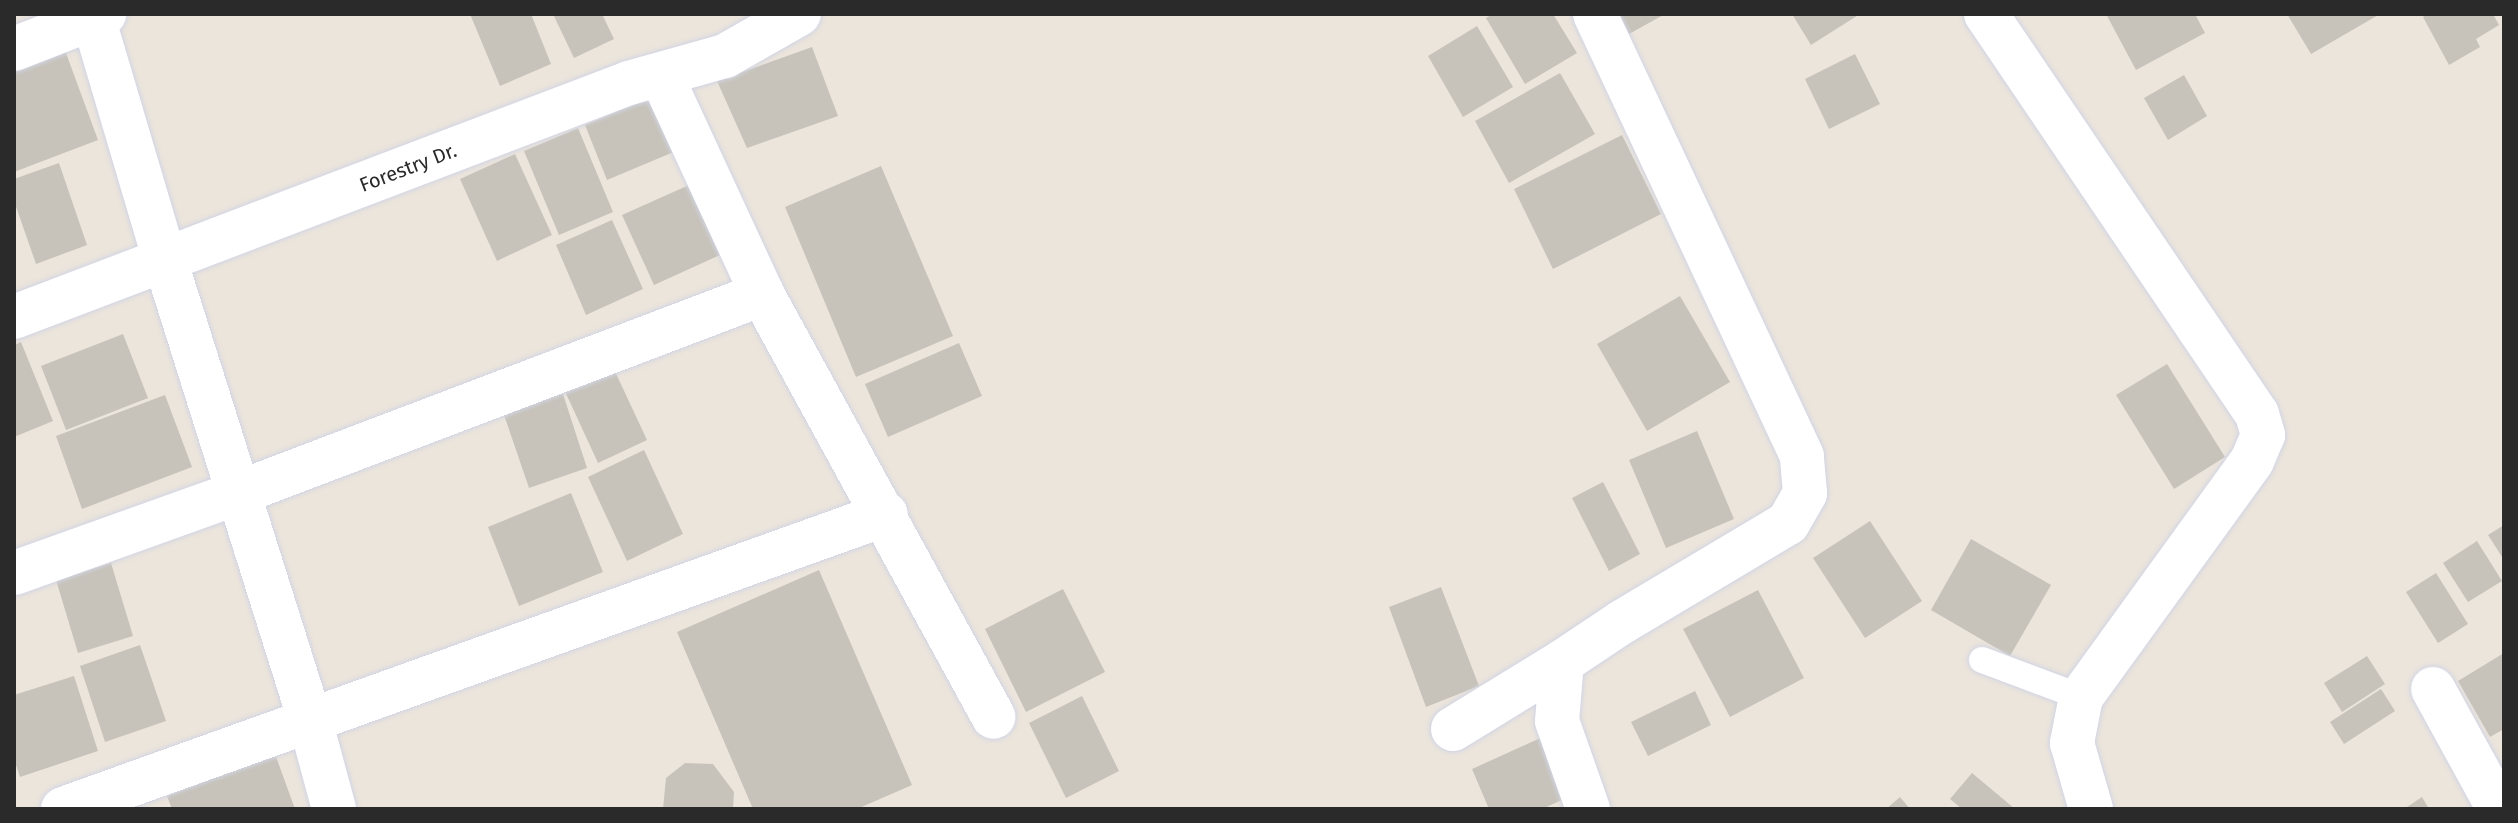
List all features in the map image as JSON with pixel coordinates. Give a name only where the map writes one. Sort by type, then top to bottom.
[{"type":"street","name":"Forestry Dr.","points":[[14,317],[629,83],[725,56],[799,14]]},
{"type":"street","points":[[1453,729],[1622,622],[1788,523],[1805,493],[1802,456],[1595,14]]},
{"type":"street","points":[[1986,14],[2257,414],[2263,435],[2252,461],[2081,697],[2072,743],[2091,809]]},
{"type":"street","points":[[14,49],[96,15],[165,260],[310,720],[334,809]]},
{"type":"street","points":[[661,75],[762,294],[886,514],[994,717]]},
{"type":"street","points":[[14,573],[238,493],[762,294]]},
{"type":"street","points":[[63,809],[886,514]]},
{"type":"street","points":[[1562,662],[1557,721],[1588,809]]},
{"type":"street","points":[[2433,689],[2499,809]]},
{"type":"lane","points":[[1982,660],[2081,697]]},
{"type":"building","points":[[470,14],[531,14],[551,64],[500,86]]},
{"type":"building","points":[[553,14],[602,14],[614,39],[574,58]]},
{"type":"building","points":[[1493,14],[1553,14],[1577,53],[1525,84],[1486,18]]},
{"type":"building","points":[[1618,14],[1665,14],[1629,34]]},
{"type":"building","points":[[1792,14],[1860,14],[1811,45]]},
{"type":"building","points":[[2106,14],[2195,14],[2205,33],[2136,70]]},
{"type":"building","points":[[2287,14],[2380,14],[2311,54]]},
{"type":"building","points":[[2428,14],[2493,14],[2499,25],[2476,39],[2480,47],[2449,65],[2423,17]]},
{"type":"building","points":[[1477,26],[1513,87],[1463,117],[1428,56]]},
{"type":"building","points":[[63,45],[98,140],[14,172],[14,63]]},
{"type":"building","points":[[812,47],[838,116],[747,148],[717,81]]},
{"type":"building","points":[[1855,54],[1880,104],[1829,129],[1805,79]]},
{"type":"building","points":[[1560,73],[1595,134],[1509,183],[1475,121]]},
{"type":"building","points":[[2184,75],[2207,116],[2168,140],[2144,98]]},
{"type":"building","points":[[654,96],[676,151],[607,180],[585,125]]},
{"type":"building","points":[[578,128],[613,212],[559,235],[524,151]]},
{"type":"building","points":[[1622,135],[1661,214],[1553,269],[1514,189]]},
{"type":"building","points":[[515,154],[552,235],[497,261],[460,179]]},
{"type":"building","points":[[59,163],[87,245],[36,264],[14,201],[14,179]]},
{"type":"building","points":[[881,166],[953,336],[856,377],[785,207]]},
{"type":"building","points":[[689,185],[720,255],[654,285],[622,215]]},
{"type":"building","points":[[612,220],[643,289],[586,315],[556,245]]},
{"type":"building","points":[[1680,296],[1730,382],[1647,431],[1597,344]]},
{"type":"building","points":[[123,334],[148,398],[66,430],[41,366]]},
{"type":"building","points":[[21,342],[53,421],[14,437],[14,345]]},
{"type":"building","points":[[959,343],[982,396],[888,437],[865,384]]},
{"type":"building","points":[[2167,364],[2225,457],[2174,489],[2116,395]]},
{"type":"building","points":[[612,365],[647,440],[598,463],[563,387]]},
{"type":"building","points":[[562,391],[587,468],[529,488],[503,412]]},
{"type":"building","points":[[165,395],[192,467],[82,509],[56,436]]},
{"type":"building","points":[[1697,431],[1734,519],[1666,548],[1629,460]]},
{"type":"building","points":[[644,450],[683,534],[627,561],[588,477]]},
{"type":"building","points":[[1603,482],[1640,554],[1609,571],[1572,498]]},
{"type":"building","points":[[571,493],[603,572],[519,606],[488,527]]},
{"type":"building","points":[[1870,521],[1922,601],[1865,638],[1813,558]]},
{"type":"building","points":[[2504,525],[2504,560],[2488,535]]},
{"type":"building","points":[[1971,539],[2051,585],[2010,656],[1931,610]]},
{"type":"building","points":[[2477,541],[2502,581],[2468,602],[2443,563]]},
{"type":"building","points":[[111,563],[133,636],[78,653],[56,580]]},
{"type":"building","points":[[819,570],[912,785],[857,809],[753,809],[677,632]]},
{"type":"building","points":[[2436,573],[2468,624],[2438,643],[2406,592]]},
{"type":"building","points":[[1441,587],[1479,686],[1426,707],[1389,607]]},
{"type":"building","points":[[1063,589],[1105,672],[1026,712],[985,629]]},
{"type":"building","points":[[1758,590],[1804,678],[1730,717],[1683,629]]},
{"type":"building","points":[[140,645],[166,721],[105,742],[80,666]]},
{"type":"building","points":[[2504,653],[2504,729],[2490,737],[2458,681]]},
{"type":"building","points":[[2367,656],[2385,684],[2342,712],[2324,683]]},
{"type":"building","points":[[74,676],[98,751],[20,777],[14,759],[14,695]]},
{"type":"building","points":[[2381,689],[2395,711],[2344,744],[2330,722]]},
{"type":"building","points":[[1695,691],[1711,725],[1648,756],[1631,722]]},
{"type":"building","points":[[1082,696],[1119,771],[1066,798],[1029,723]]},
{"type":"building","points":[[1547,735],[1573,795],[1542,809],[1489,809],[1472,769]]},
{"type":"building","points":[[275,754],[295,809],[172,809],[167,796]]},
{"type":"building","points":[[685,763],[713,764],[734,792],[733,809],[663,809],[666,778]]},
{"type":"building","points":[[1972,773],[2015,809],[1962,809],[1950,799]]},
{"type":"building","points":[[1900,797],[1910,809],[1886,809]]},
{"type":"building","points":[[2422,797],[2429,809],[2404,809]]}]
